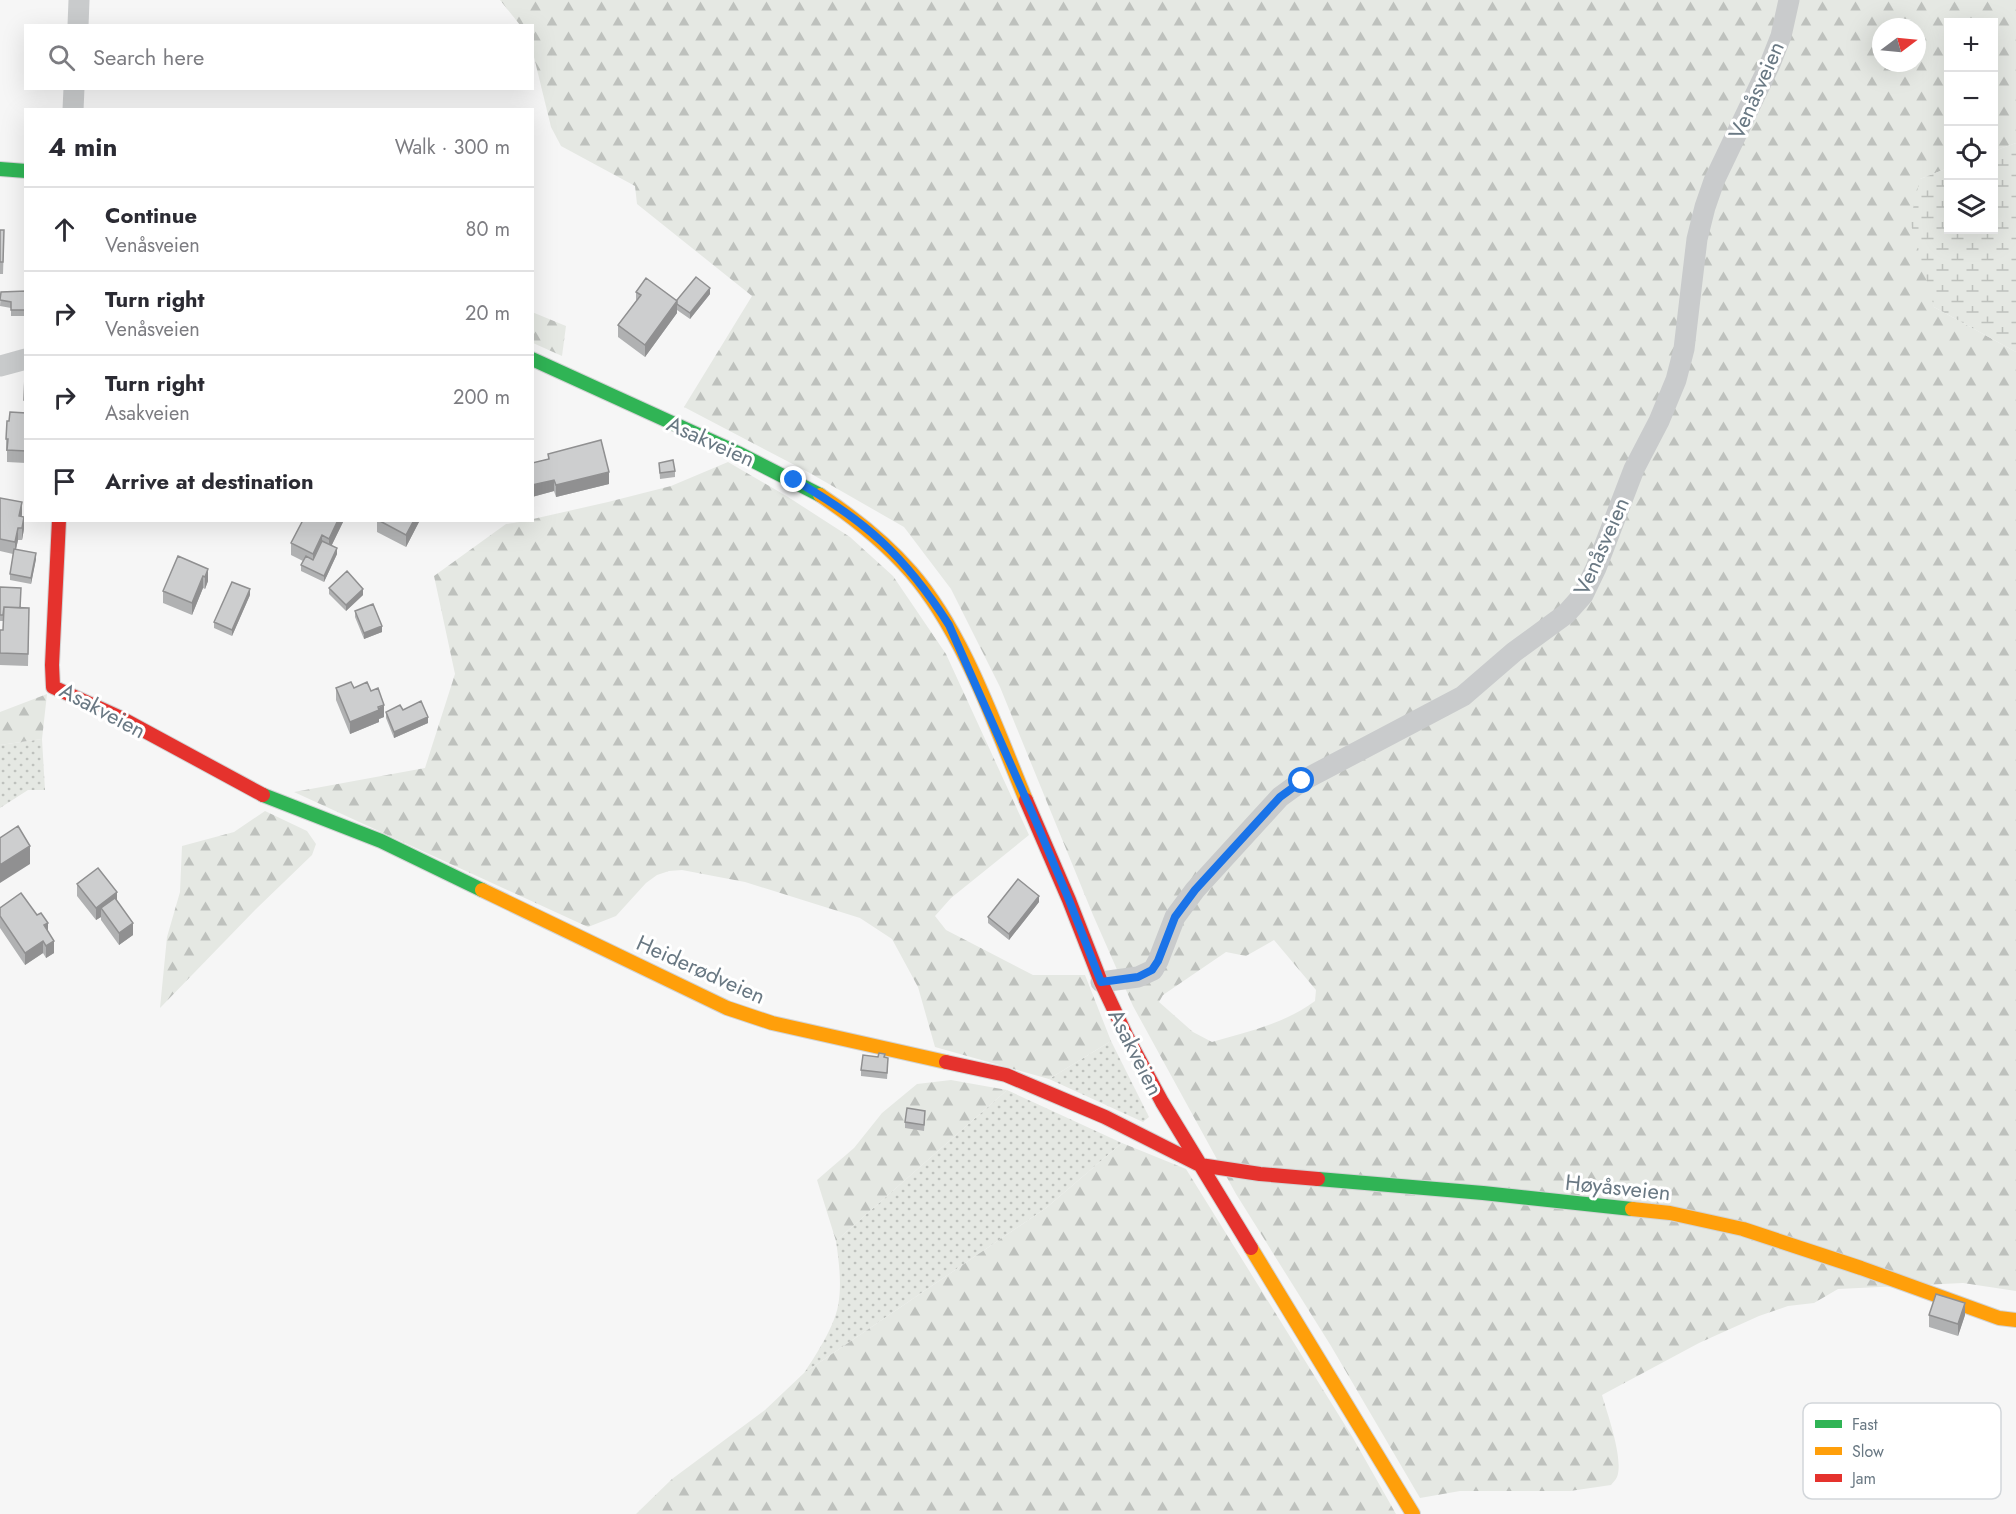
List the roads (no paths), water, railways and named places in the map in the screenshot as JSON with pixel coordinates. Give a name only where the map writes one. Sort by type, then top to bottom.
[{"type":"street","points":[[78,24],[79,0]]},
{"type":"street","name":"Venåsveien","points":[[1101,982],[1138,977],[1152,970],[1158,961],[1175,917],[1195,890],[1280,797],[1302,781],[1463,696],[1514,651],[1566,614],[1582,595],[1596,568],[1634,469],[1659,421],[1676,380],[1684,349],[1697,238],[1705,207],[1714,181],[1770,64],[1781,36],[1789,0]]},
{"type":"street","points":[[74,108],[75,90]]},
{"type":"street","points":[[0,169],[24,171]]},
{"type":"street","points":[[0,366],[24,360]]},
{"type":"street","name":"Asakveien","points":[[534,360],[794,480],[828,499],[860,521],[902,561],[933,599],[963,652],[1069,900],[1101,982],[1142,1066],[1413,1514]]},
{"type":"street","name":"Asakveien","points":[[59,522],[53,687],[119,717],[264,797]]},
{"type":"street","name":"Heiderødveien","points":[[264,797],[381,841],[727,1008],[772,1023],[1006,1075],[1105,1117],[1200,1165]]},
{"type":"street","name":"Høyåsveien","points":[[1200,1165],[1260,1174],[1647,1210],[1713,1221],[1849,1264],[1999,1318],[2016,1320]]}]
